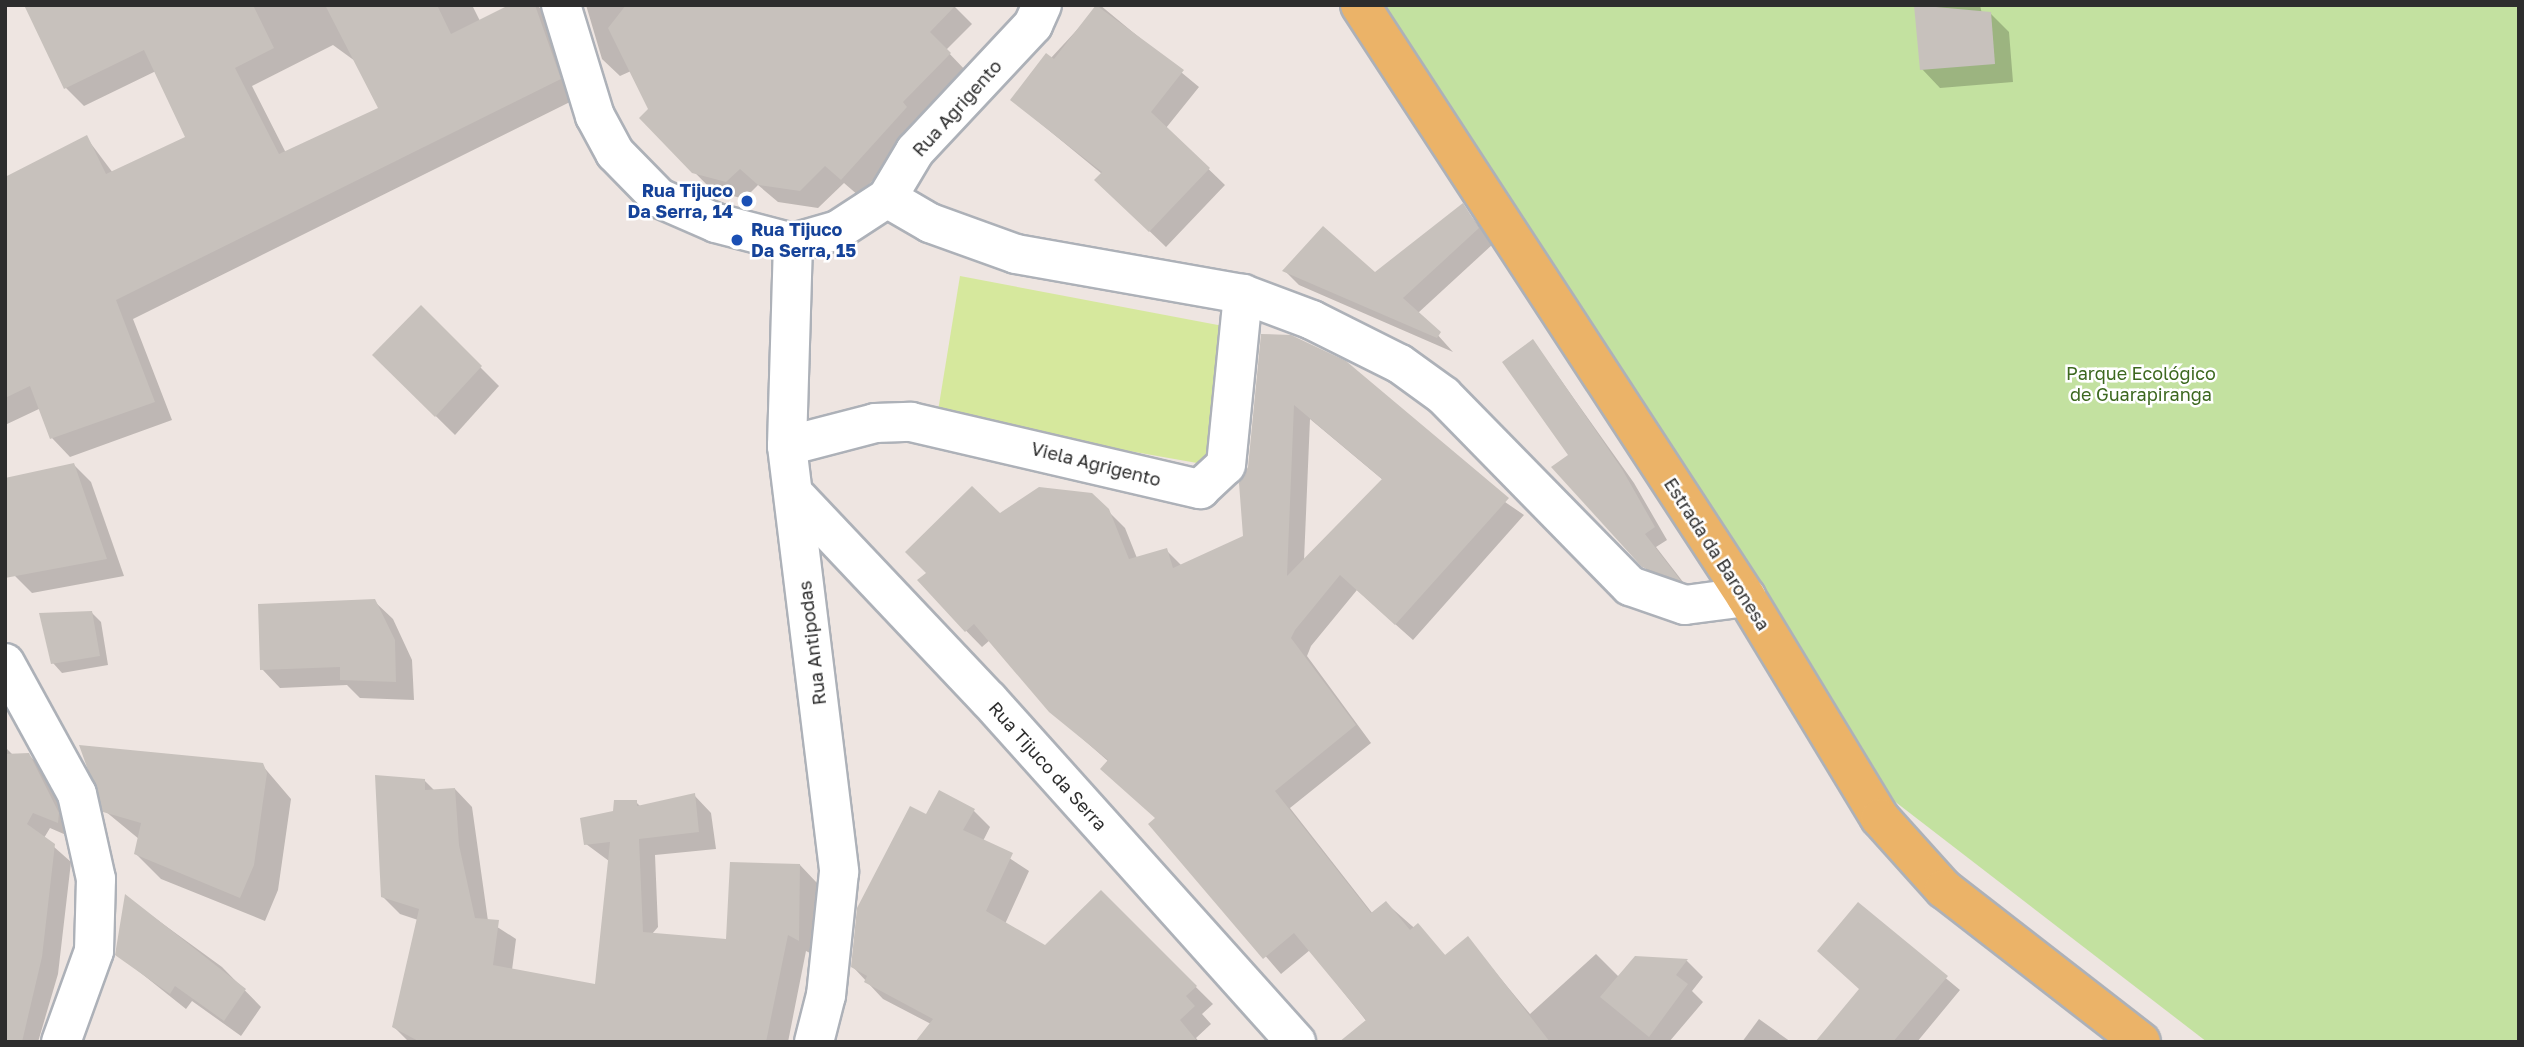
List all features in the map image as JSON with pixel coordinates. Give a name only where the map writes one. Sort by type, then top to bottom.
[{"type":"main road","name":"Estrada da Baronesa","points":[[1360,5],[1746,597],[1880,818],[1944,889],[2141,1042]]},
{"type":"street","points":[[561,5],[595,116],[615,153],[659,198],[716,223],[793,243]]},
{"type":"street","name":"Rua Agrigento","points":[[793,243],[838,230],[887,198],[915,151],[1033,25],[1042,5]]},
{"type":"street","points":[[887,198],[930,223],[1016,254],[1243,294],[1334,331],[1444,396],[1630,586],[1685,605],[1746,597]]},
{"type":"street","name":"Rua Antipodas","points":[[793,243],[787,446],[839,872],[826,995],[814,1042]]},
{"type":"street","name":"Viela Agrigento","points":[[787,446],[875,423],[911,422],[1200,489],[1221,476],[1226,465],[1243,294]]},
{"type":"street","name":"Rua Tijuco da Serra","points":[[795,495],[989,700],[1296,1042]]},
{"type":"street","points":[[5,663],[77,794],[96,879],[94,951],[61,1042]]},
{"type":"green space","name":"Parque Ecológico de Guarapiranga","points":[[1375,5],[2519,5],[2519,1042],[2207,1042],[1889,797]]},
{"type":"green space","points":[[960,276],[1239,329],[1214,466],[937,417]]},
{"type":"building","points":[[24,5],[253,5],[274,48],[235,68],[279,154],[378,108],[325,5],[437,5],[451,34],[509,5],[535,5],[561,79],[116,300],[155,402],[50,439],[30,386],[5,398],[5,177],[87,135],[106,174],[185,137],[144,50],[64,89]]},
{"type":"building","points":[[626,5],[956,5],[930,32],[951,53],[903,102],[907,107],[841,180],[825,166],[800,191],[758,185],[740,169],[726,182],[692,173],[639,118],[648,109],[608,28]]},
{"type":"building","points":[[1096,5],[1184,70],[1151,112],[1210,168],[1149,232],[1094,180],[1102,172],[1010,100],[1046,53],[1054,59]]},
{"type":"building","points":[[1914,5],[1991,12],[1995,64],[1920,70]]},
{"type":"building","points":[[1463,203],[1479,228],[1403,298],[1441,332],[1437,338],[1282,271],[1323,226],[1375,272]]},
{"type":"building","points":[[421,305],[482,366],[435,417],[372,355]]},
{"type":"building","points":[[1261,334],[1291,335],[1346,361],[1509,498],[1395,625],[1340,575],[1295,630],[1291,638],[1356,725],[1275,791],[1371,913],[1386,901],[1410,930],[1418,923],[1445,955],[1468,936],[1550,1042],[1339,1042],[1366,1020],[1294,933],[1263,959],[1148,824],[1155,818],[1100,769],[1108,760],[1049,712],[974,624],[965,632],[917,580],[926,573],[905,552],[972,486],[1000,513],[1039,487],[1092,493],[1109,509],[1129,559],[1167,548],[1173,568],[1243,536],[1239,483],[1248,467]],"holes":[[[1294,405],[1382,479],[1287,576]]]},
{"type":"building","points":[[1533,339],[1622,469],[1655,527],[1645,534],[1681,581],[1642,567],[1551,467],[1568,455],[1502,362]]},
{"type":"building","points":[[74,463],[107,559],[5,578],[5,478]]},
{"type":"building","points":[[375,599],[395,640],[396,682],[340,680],[340,667],[260,670],[258,604]]},
{"type":"building","points":[[92,611],[100,656],[51,664],[39,613]]},
{"type":"building","points":[[79,745],[263,763],[267,773],[254,865],[240,898],[134,854],[141,823],[103,812]]},
{"type":"building","points":[[29,753],[59,813],[58,823],[33,813],[27,824],[55,844],[42,957],[22,1042],[5,1042],[5,754]]},
{"type":"building","points":[[375,775],[425,779],[425,790],[455,788],[459,845],[475,918],[499,920],[493,965],[595,984],[610,842],[584,845],[580,818],[613,811],[614,800],[637,800],[637,806],[695,793],[699,832],[639,839],[643,932],[726,939],[730,862],[800,864],[799,941],[788,935],[766,1042],[420,1042],[392,1027],[419,909],[381,897]]},
{"type":"building","points":[[939,790],[975,809],[963,830],[1013,853],[986,911],[1045,945],[1101,890],[1197,986],[1186,996],[1195,1006],[1180,1020],[1198,1042],[915,1042],[933,1019],[864,982],[867,976],[851,967],[857,908],[910,806],[926,814]]},
{"type":"building","points":[[125,894],[246,989],[224,1021],[175,986],[170,994],[115,955]]},
{"type":"building","points":[[1858,902],[1948,976],[1893,1042],[1815,1042],[1859,989],[1817,951]]},
{"type":"building","points":[[1635,956],[1688,959],[1676,975],[1688,984],[1649,1037],[1600,997]]},
{"type":"place","name":"Rua Tijuco Da Serra, 14","points":[[747,201]]},
{"type":"place","name":"Rua Tijuco Da Serra, 15","points":[[737,240]]}]
